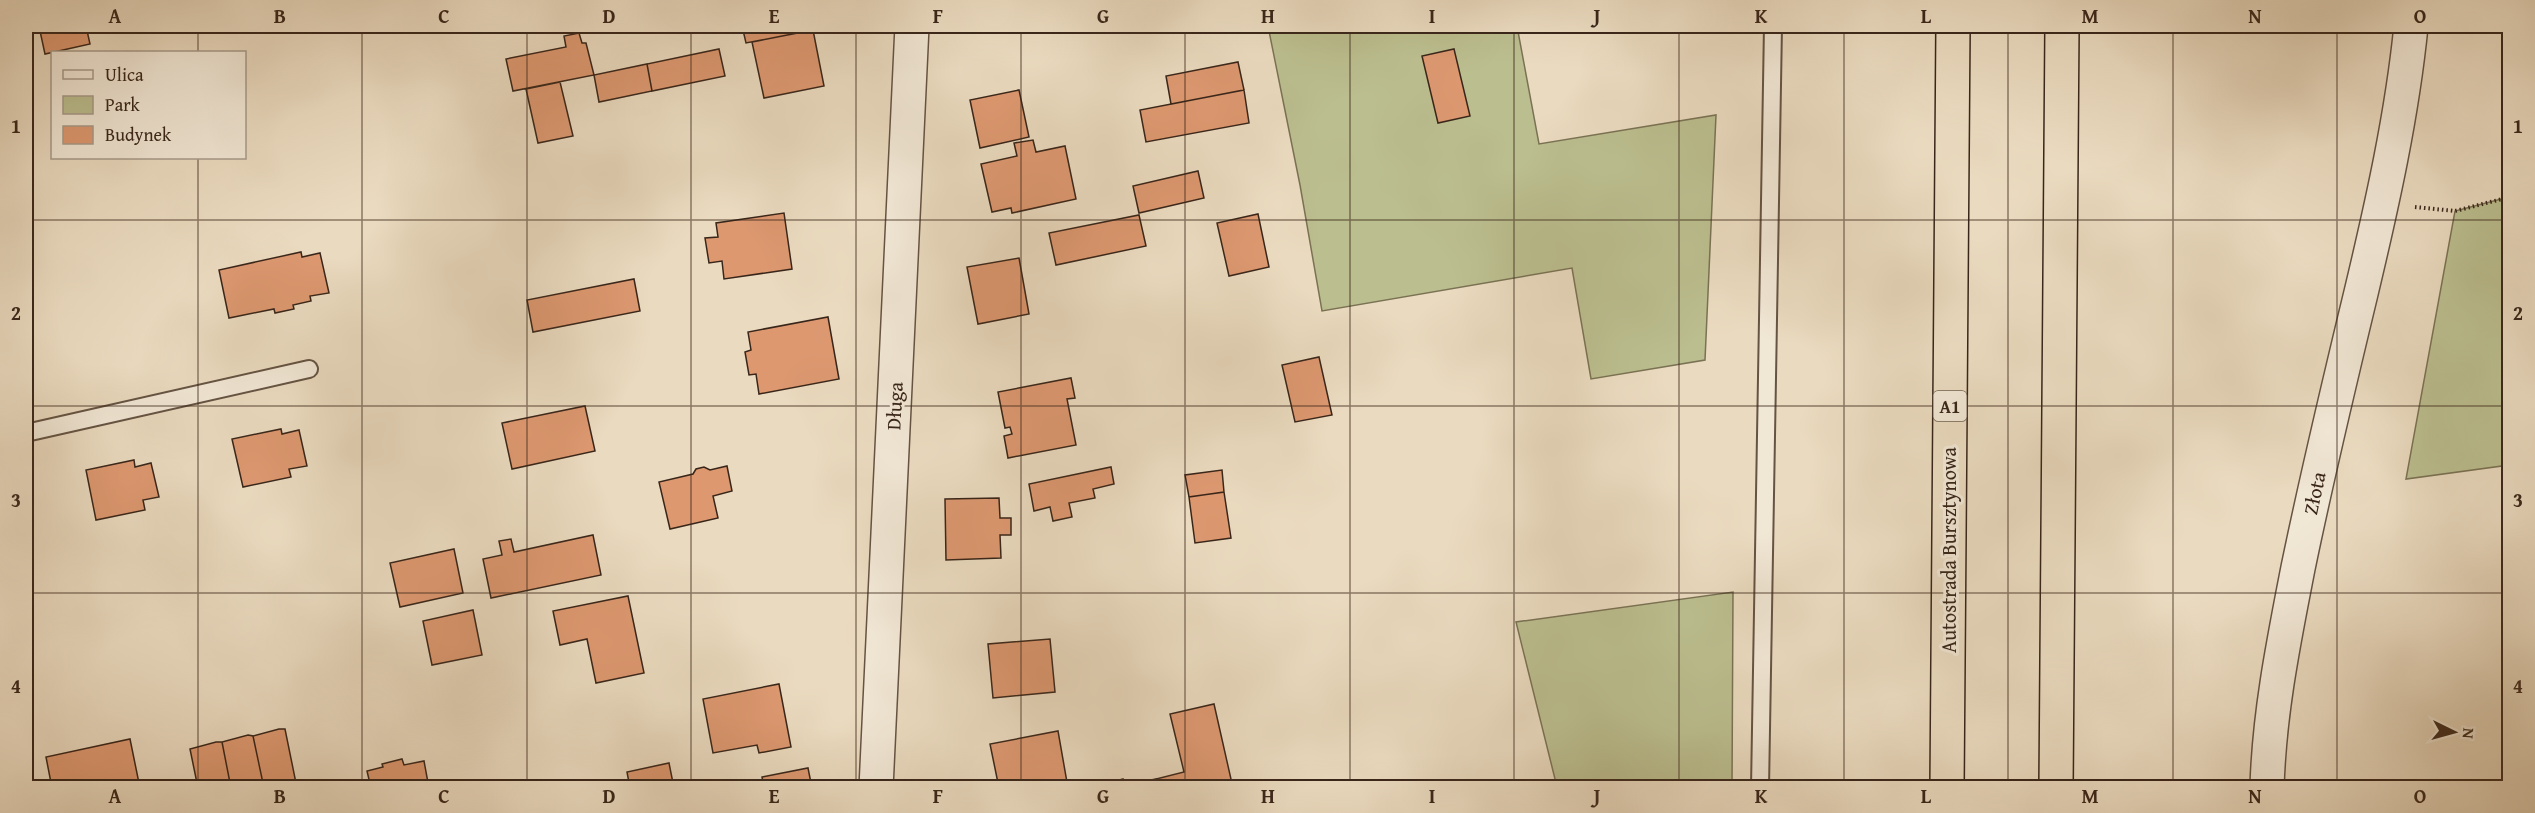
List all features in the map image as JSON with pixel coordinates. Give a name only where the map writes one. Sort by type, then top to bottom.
[{"type":"highway","name":"Autostrada Bursztynowa","points":[[1947,788],[1953,26]]},
{"type":"highway","points":[[2056,788],[2062,26]]},
{"type":"street","name":"Długa","points":[[876,788],[912,26]]},
{"type":"street","name":"Złota","points":[[2267,788],[2270,743],[2283,641],[2314,489],[2397,132],[2411,26]]},
{"type":"lane","points":[[1760,788],[1773,26]]},
{"type":"lane","points":[[26,433],[309,369]]},
{"type":"path","points":[[2382,203],[2455,211],[2510,197]]},
{"type":"green space","points":[[1268,26],[1517,26],[1539,144],[1716,115],[1705,360],[1591,379],[1572,268],[1322,311],[1300,185]]},
{"type":"green space","points":[[2509,197],[2509,465],[2406,479],[2455,211]]},
{"type":"green space","points":[[1733,592],[1732,787],[1557,787],[1516,622]]},
{"type":"building","points":[[26,26],[86,26],[90,44],[45,54],[40,31],[26,34]]},
{"type":"building","points":[[742,26],[812,26],[813,30],[746,43]]},
{"type":"building","points":[[813,30],[824,86],[764,98],[752,42]]},
{"type":"building","points":[[579,33],[582,43],[586,43],[594,75],[513,91],[506,59],[566,47],[564,36]]},
{"type":"building","points":[[719,49],[725,76],[652,91],[647,64]]},
{"type":"building","points":[[1454,49],[1470,116],[1438,123],[1422,56]]},
{"type":"building","points":[[1238,62],[1244,90],[1171,104],[1166,76]]},
{"type":"building","points":[[647,64],[652,91],[599,102],[594,75]]},
{"type":"building","points":[[560,82],[573,136],[538,143],[526,89]]},
{"type":"building","points":[[1019,90],[1029,137],[980,148],[970,100]]},
{"type":"building","points":[[1244,90],[1249,123],[1146,142],[1140,110]]},
{"type":"building","points":[[1033,140],[1036,152],[1065,146],[1076,199],[1012,213],[1011,208],[992,212],[981,164],[1017,156],[1014,143]]},
{"type":"building","points":[[1198,171],[1204,198],[1139,213],[1133,186]]},
{"type":"building","points":[[784,213],[792,269],[724,279],[722,261],[709,263],[705,238],[718,237],[716,223]]},
{"type":"building","points":[[1258,214],[1269,267],[1229,276],[1217,223]]},
{"type":"building","points":[[1139,215],[1146,246],[1056,265],[1049,233]]},
{"type":"building","points":[[301,252],[302,257],[320,253],[329,293],[310,296],[311,301],[293,305],[294,309],[275,313],[274,309],[229,318],[219,270]]},
{"type":"building","points":[[1019,258],[1029,314],[978,324],[967,267]]},
{"type":"building","points":[[634,279],[640,311],[533,332],[527,300]]},
{"type":"building","points":[[828,317],[839,379],[759,394],[756,374],[749,375],[745,352],[751,350],[748,332]]},
{"type":"building","points":[[1319,357],[1332,415],[1295,422],[1282,365]]},
{"type":"building","points":[[1071,378],[1075,398],[1067,399],[1076,445],[1008,458],[1004,436],[1012,434],[1010,427],[1005,428],[998,392]]},
{"type":"building","points":[[585,406],[595,451],[512,469],[502,423]]},
{"type":"building","points":[[281,429],[282,434],[299,430],[307,466],[289,469],[291,477],[243,487],[232,439]]},
{"type":"building","points":[[134,460],[135,467],[151,463],[159,497],[143,500],[145,510],[96,520],[86,470]]},
{"type":"building","points":[[727,466],[732,491],[713,496],[718,518],[670,529],[659,482],[693,474],[696,469],[704,467],[710,470]]},
{"type":"building","points":[[1111,467],[1114,484],[1093,489],[1095,498],[1069,503],[1072,517],[1053,521],[1050,507],[1034,511],[1029,484]]},
{"type":"building","points":[[1222,470],[1224,492],[1189,497],[1185,475]]},
{"type":"building","points":[[1224,492],[1231,538],[1195,543],[1189,497]]},
{"type":"building","points":[[999,498],[1000,518],[1011,518],[1011,535],[1000,535],[1001,558],[946,560],[945,499]]},
{"type":"building","points":[[593,535],[601,575],[491,598],[483,559],[502,555],[499,541],[511,539],[514,552]]},
{"type":"building","points":[[454,549],[463,593],[400,607],[390,563]]},
{"type":"building","points":[[628,596],[644,673],[596,683],[587,639],[560,645],[553,611]]},
{"type":"building","points":[[473,610],[482,655],[432,665],[423,621]]},
{"type":"building","points":[[1050,639],[1055,692],[993,698],[988,644]]},
{"type":"building","points":[[779,684],[791,747],[759,753],[757,745],[713,753],[703,699]]},
{"type":"building","points":[[1214,704],[1233,788],[1158,788],[1156,779],[1184,772],[1170,714]]},
{"type":"building","points":[[285,729],[297,788],[264,788],[253,736]]},
{"type":"building","points":[[1058,731],[1068,788],[989,788],[988,785],[998,783],[990,744]]},
{"type":"building","points":[[248,735],[253,736],[264,788],[231,788],[222,742]]},
{"type":"building","points":[[130,739],[140,788],[52,788],[46,757]]},
{"type":"building","points":[[222,742],[231,788],[198,788],[190,749]]},
{"type":"building","points":[[402,759],[404,765],[424,761],[429,788],[371,788],[367,771]]},
{"type":"building","points":[[669,763],[674,788],[630,788],[627,772]]},
{"type":"building","points":[[808,768],[812,788],[764,788],[762,777]]},
{"type":"building","points":[[1123,779],[1124,786],[1156,779],[1158,788],[1113,788],[1112,782]]}]
